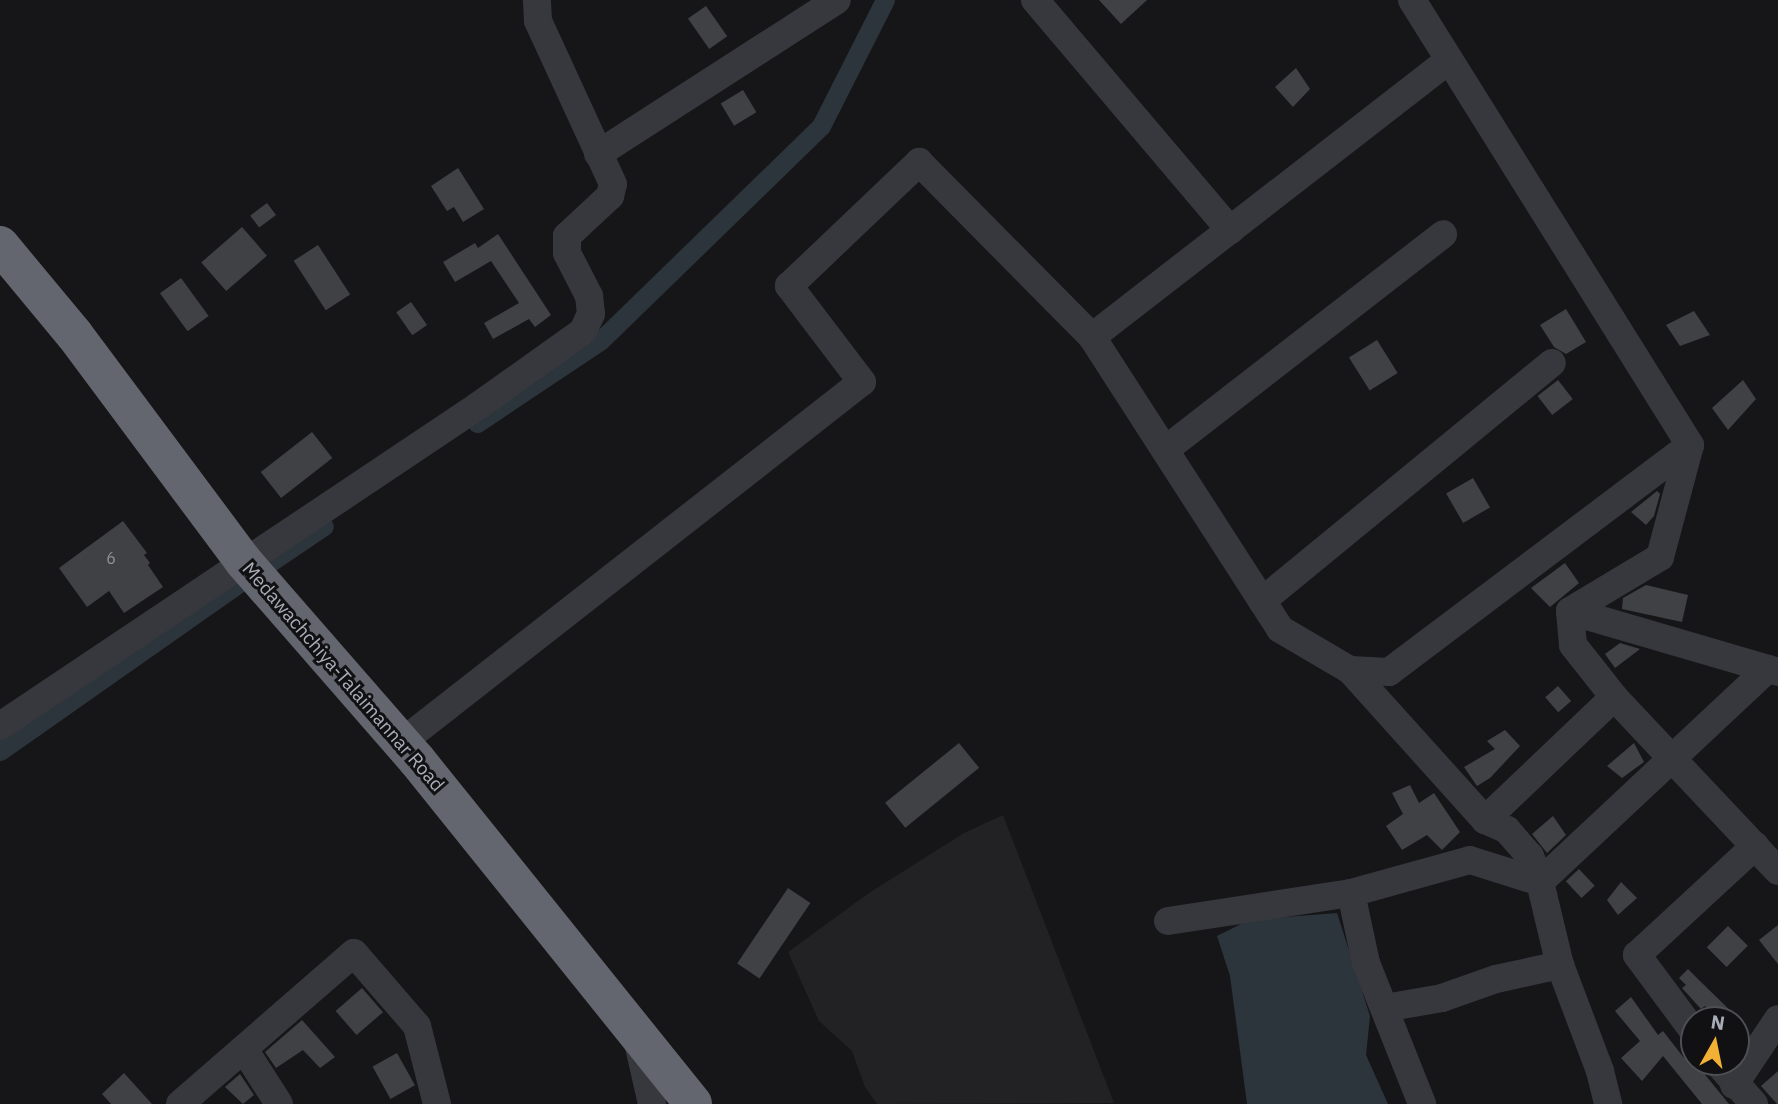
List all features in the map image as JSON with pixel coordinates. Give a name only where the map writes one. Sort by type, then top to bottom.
[{"type":"highway","name":"Medawachchiya-Talaimannar Road","points":[[0,245],[74,334],[244,562],[402,742],[693,1104]]},
{"type":"street","points":[[0,726],[478,406],[583,331],[591,314],[589,296],[567,253],[567,236],[610,196],[612,184],[538,21],[537,0]]},
{"type":"street","points":[[598,154],[837,0]]},
{"type":"street","points":[[1035,0],[1230,230]]},
{"type":"street","points":[[1412,0],[1690,445],[1660,557],[1570,611]]},
{"type":"street","points":[[1092,337],[1449,60]]},
{"type":"street","points":[[402,742],[862,382],[789,286],[919,162],[1092,337],[1280,629],[1350,670],[1485,820],[1507,830],[1530,856],[1540,882],[1560,965],[1600,1071],[1608,1104]]},
{"type":"street","points":[[1165,450],[1443,234]]},
{"type":"street","points":[[1262,601],[1552,363]]},
{"type":"street","points":[[1350,670],[1389,672],[1690,445]]},
{"type":"street","points":[[1570,611],[1773,671]]},
{"type":"street","points":[[1570,611],[1573,645],[1614,697],[1778,871]]},
{"type":"street","points":[[1540,882],[1671,758],[1773,671]]},
{"type":"street","points":[[1485,820],[1614,697]]},
{"type":"street","points":[[1680,1013],[1637,955],[1755,846]]},
{"type":"street","points":[[1168,921],[1351,893],[1471,860],[1540,882]]},
{"type":"street","points":[[1351,893],[1366,963],[1422,1104]]},
{"type":"street","points":[[180,1104],[354,953],[417,1026],[437,1104]]},
{"type":"street","points":[[1385,1008],[1442,998],[1496,979],[1560,965]]},
{"type":"street","points":[[1728,1076],[1744,1095],[1778,1019]]},
{"type":"street","points":[[636,1034],[652,1104]]},
{"type":"street","points":[[244,1049],[279,1104]]},
{"type":"shaded area","points":[[1003,815],[1114,1103],[877,1104],[865,1087],[852,1051],[819,1021],[788,952],[869,893],[964,833]]},
{"type":"shaded area","points":[[1337,913],[1370,1016],[1366,1055],[1388,1104],[1247,1104],[1230,976],[1217,936],[1249,920]]},
{"type":"building","points":[[1099,0],[1147,0],[1121,24]]},
{"type":"building","points":[[706,6],[727,36],[709,49],[688,19]]},
{"type":"building","points":[[1296,68],[1310,89],[1293,107],[1275,87]]},
{"type":"building","points":[[743,90],[756,112],[734,126],[721,103]]},
{"type":"building","points":[[458,168],[484,209],[463,222],[454,207],[447,211],[431,186]]},
{"type":"building","points":[[267,203],[276,215],[259,228],[250,216]]},
{"type":"building","points":[[242,227],[267,256],[226,291],[201,262]]},
{"type":"building","points":[[498,234],[551,315],[535,327],[529,319],[493,339],[484,323],[519,303],[491,261],[455,282],[443,262],[475,243],[478,248]]},
{"type":"building","points":[[318,245],[350,294],[326,310],[294,261]]},
{"type":"building","points":[[181,278],[209,316],[188,331],[160,293]]},
{"type":"building","points":[[411,302],[427,325],[412,335],[396,312]]},
{"type":"building","points":[[1566,309],[1586,342],[1566,354],[1554,347],[1540,325]]},
{"type":"building","points":[[1694,311],[1710,335],[1680,346],[1666,325]]},
{"type":"building","points":[[1377,340],[1398,373],[1370,391],[1349,357]]},
{"type":"building","points":[[1558,380],[1573,399],[1552,415],[1538,396]]},
{"type":"building","points":[[1743,380],[1756,399],[1728,430],[1712,408]]},
{"type":"building","points":[[312,432],[332,458],[281,498],[261,472]]},
{"type":"building","points":[[1473,478],[1490,507],[1463,523],[1446,494]]},
{"type":"building","points":[[1657,491],[1660,494],[1654,516],[1646,525],[1631,512]]},
{"type":"building","points":[[123,521],[147,553],[144,555],[150,563],[148,565],[163,587],[124,613],[109,591],[87,607],[59,568]]},
{"type":"building","points":[[1565,563],[1579,583],[1550,607],[1531,588]]},
{"type":"building","points":[[1646,585],[1688,595],[1682,622],[1622,609],[1623,598]]},
{"type":"building","points":[[1620,643],[1640,649],[1615,668],[1605,654]]},
{"type":"building","points":[[1558,686],[1571,701],[1558,712],[1545,697]]},
{"type":"building","points":[[1505,730],[1520,746],[1490,778],[1477,786],[1464,767],[1495,749],[1487,741]]},
{"type":"building","points":[[959,743],[979,768],[905,828],[885,803]]},
{"type":"building","points":[[1634,743],[1644,762],[1622,778],[1607,766]]},
{"type":"building","points":[[1410,785],[1419,803],[1434,793],[1460,832],[1442,850],[1427,835],[1402,850],[1386,826],[1403,814],[1392,793]]},
{"type":"building","points":[[1553,816],[1566,835],[1547,853],[1532,834]]},
{"type":"building","points":[[1579,869],[1595,886],[1582,898],[1566,881]]},
{"type":"building","points":[[1621,882],[1637,898],[1618,915],[1607,900]]},
{"type":"building","points":[[788,888],[810,903],[759,979],[737,963]]},
{"type":"building","points":[[1778,925],[1778,964],[1759,940]]},
{"type":"building","points":[[1728,926],[1748,946],[1727,967],[1707,947]]},
{"type":"building","points":[[1688,969],[1726,1006],[1698,1006],[1682,988],[1686,985],[1679,978]]},
{"type":"building","points":[[362,988],[383,1012],[357,1035],[336,1011]]},
{"type":"building","points":[[1631,997],[1658,1035],[1663,1031],[1680,1053],[1680,1076],[1706,1076],[1729,1104],[1702,1104],[1663,1056],[1642,1081],[1621,1058],[1640,1041],[1615,1011]]},
{"type":"building","points":[[302,1020],[335,1057],[320,1068],[303,1050],[276,1068],[265,1052]]},
{"type":"building","points":[[397,1053],[415,1085],[390,1099],[373,1067]]},
{"type":"building","points":[[1778,1071],[1778,1104],[1777,1104],[1761,1086]]},
{"type":"building","points":[[124,1073],[152,1104],[111,1104],[102,1094]]},
{"type":"building","points":[[240,1074],[254,1095],[243,1104],[225,1087]]},
{"type":"waterway","points":[[477,423],[600,341],[821,126],[885,0]]},
{"type":"waterway","points":[[269,563],[324,526]]},
{"type":"waterway","points":[[0,751],[238,584]]}]
